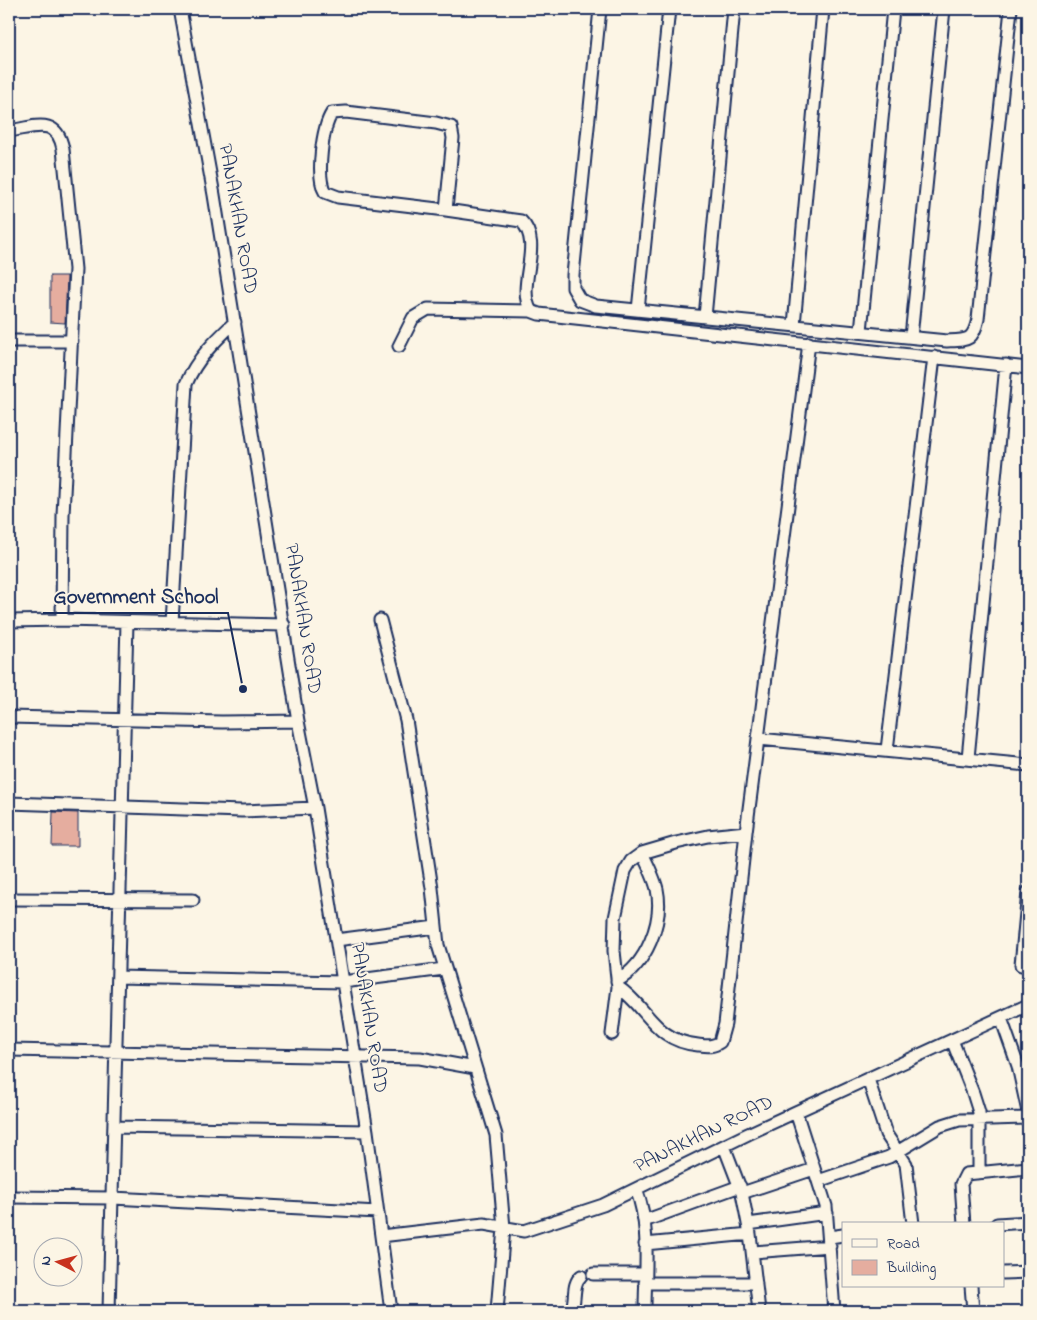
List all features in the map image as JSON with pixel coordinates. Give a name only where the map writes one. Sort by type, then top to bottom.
[{"type":"street","name":"PANAKHAN ROAD","points":[[180,9],[235,322],[298,721],[315,808],[367,1131],[391,1311]]},
{"type":"street","points":[[600,9],[573,288],[575,296],[586,304],[638,310],[911,337],[963,340],[970,338],[975,333],[978,319],[1011,9]]},
{"type":"street","points":[[638,310],[669,9]]},
{"type":"street","points":[[705,317],[734,9]]},
{"type":"street","points":[[794,325],[823,9]]},
{"type":"street","points":[[861,331],[893,9]]},
{"type":"street","points":[[911,337],[944,9]]},
{"type":"street","points":[[446,210],[453,138],[451,127],[436,123],[346,112],[332,113],[327,120],[322,152],[321,178],[325,192],[338,197],[513,219],[521,222],[526,226],[530,242],[526,298],[531,311]]},
{"type":"street","points":[[9,130],[44,126],[54,129],[60,136],[75,269],[63,515],[62,620]]},
{"type":"street","points":[[399,346],[413,318],[428,309],[531,311],[552,316],[1028,368]]},
{"type":"street","points":[[172,623],[186,384],[194,365],[235,322]]},
{"type":"street","points":[[9,340],[72,341]]},
{"type":"street","points":[[617,984],[655,1025],[674,1040],[690,1045],[710,1047],[720,1042],[725,1024],[746,832],[760,739],[810,343]]},
{"type":"street","points":[[887,750],[934,357]]},
{"type":"street","points":[[968,758],[1006,366]]},
{"type":"street","points":[[9,621],[62,620],[284,625]]},
{"type":"street","points":[[380,620],[406,720],[431,879],[436,927],[444,969],[496,1135],[504,1228],[497,1311]]},
{"type":"street","points":[[109,1311],[128,622]]},
{"type":"street","points":[[9,717],[125,718],[222,722],[298,721]]},
{"type":"street","points":[[760,739],[1028,765]]},
{"type":"street","points":[[9,803],[242,811],[315,808]]},
{"type":"street","points":[[612,1034],[617,984],[614,951],[615,918],[626,867],[630,860],[642,853],[708,836],[746,832]]},
{"type":"street","points":[[617,984],[638,963],[650,941],[658,917],[658,890],[642,853]]},
{"type":"street","points":[[1021,965],[1028,892]]},
{"type":"street","points":[[9,899],[193,900]]},
{"type":"street","points":[[336,940],[436,927]]},
{"type":"street","points":[[118,977],[343,982],[444,969]]},
{"type":"street","name":"PANAKHAN ROAD","points":[[382,1236],[484,1224],[524,1231],[603,1205],[796,1112],[1028,1005]]},
{"type":"street","points":[[1000,1018],[1018,1066],[1028,1112]]},
{"type":"street","points":[[952,1040],[974,1093],[980,1119],[979,1172]]},
{"type":"street","points":[[9,1050],[420,1058],[475,1068]]},
{"type":"street","points":[[868,1079],[886,1134],[899,1152],[908,1174],[913,1222]]},
{"type":"street","points":[[796,1112],[827,1213],[838,1287],[834,1311]]},
{"type":"street","points":[[818,1181],[899,1152],[926,1132],[959,1120],[1028,1118]]},
{"type":"street","points":[[114,1128],[367,1131]]},
{"type":"street","points":[[724,1146],[741,1190],[753,1252],[759,1311]]},
{"type":"street","points":[[964,1222],[961,1190],[963,1178],[966,1174],[1028,1168]]},
{"type":"street","points":[[644,1221],[814,1169]]},
{"type":"street","points":[[636,1189],[644,1221],[645,1311]]},
{"type":"street","points":[[9,1196],[113,1198],[378,1212]]},
{"type":"street","points":[[645,1244],[749,1229],[827,1213]]},
{"type":"street","points":[[1004,1224],[1028,1222]]},
{"type":"street","points":[[753,1252],[830,1241],[842,1236]]},
{"type":"street","points":[[1004,1273],[1028,1272]]},
{"type":"street","points":[[571,1311],[574,1305],[576,1284],[587,1275],[756,1283]]},
{"type":"street","points":[[971,1288],[973,1311]]},
{"type":"street","points":[[636,1311],[655,1311]]},
{"type":"building","points":[[50,276],[67,276],[65,323],[50,322]]},
{"type":"building","points":[[53,812],[78,813],[78,846],[52,846]]},
{"type":"place","name":"Government School","points":[[243,689]]}]
